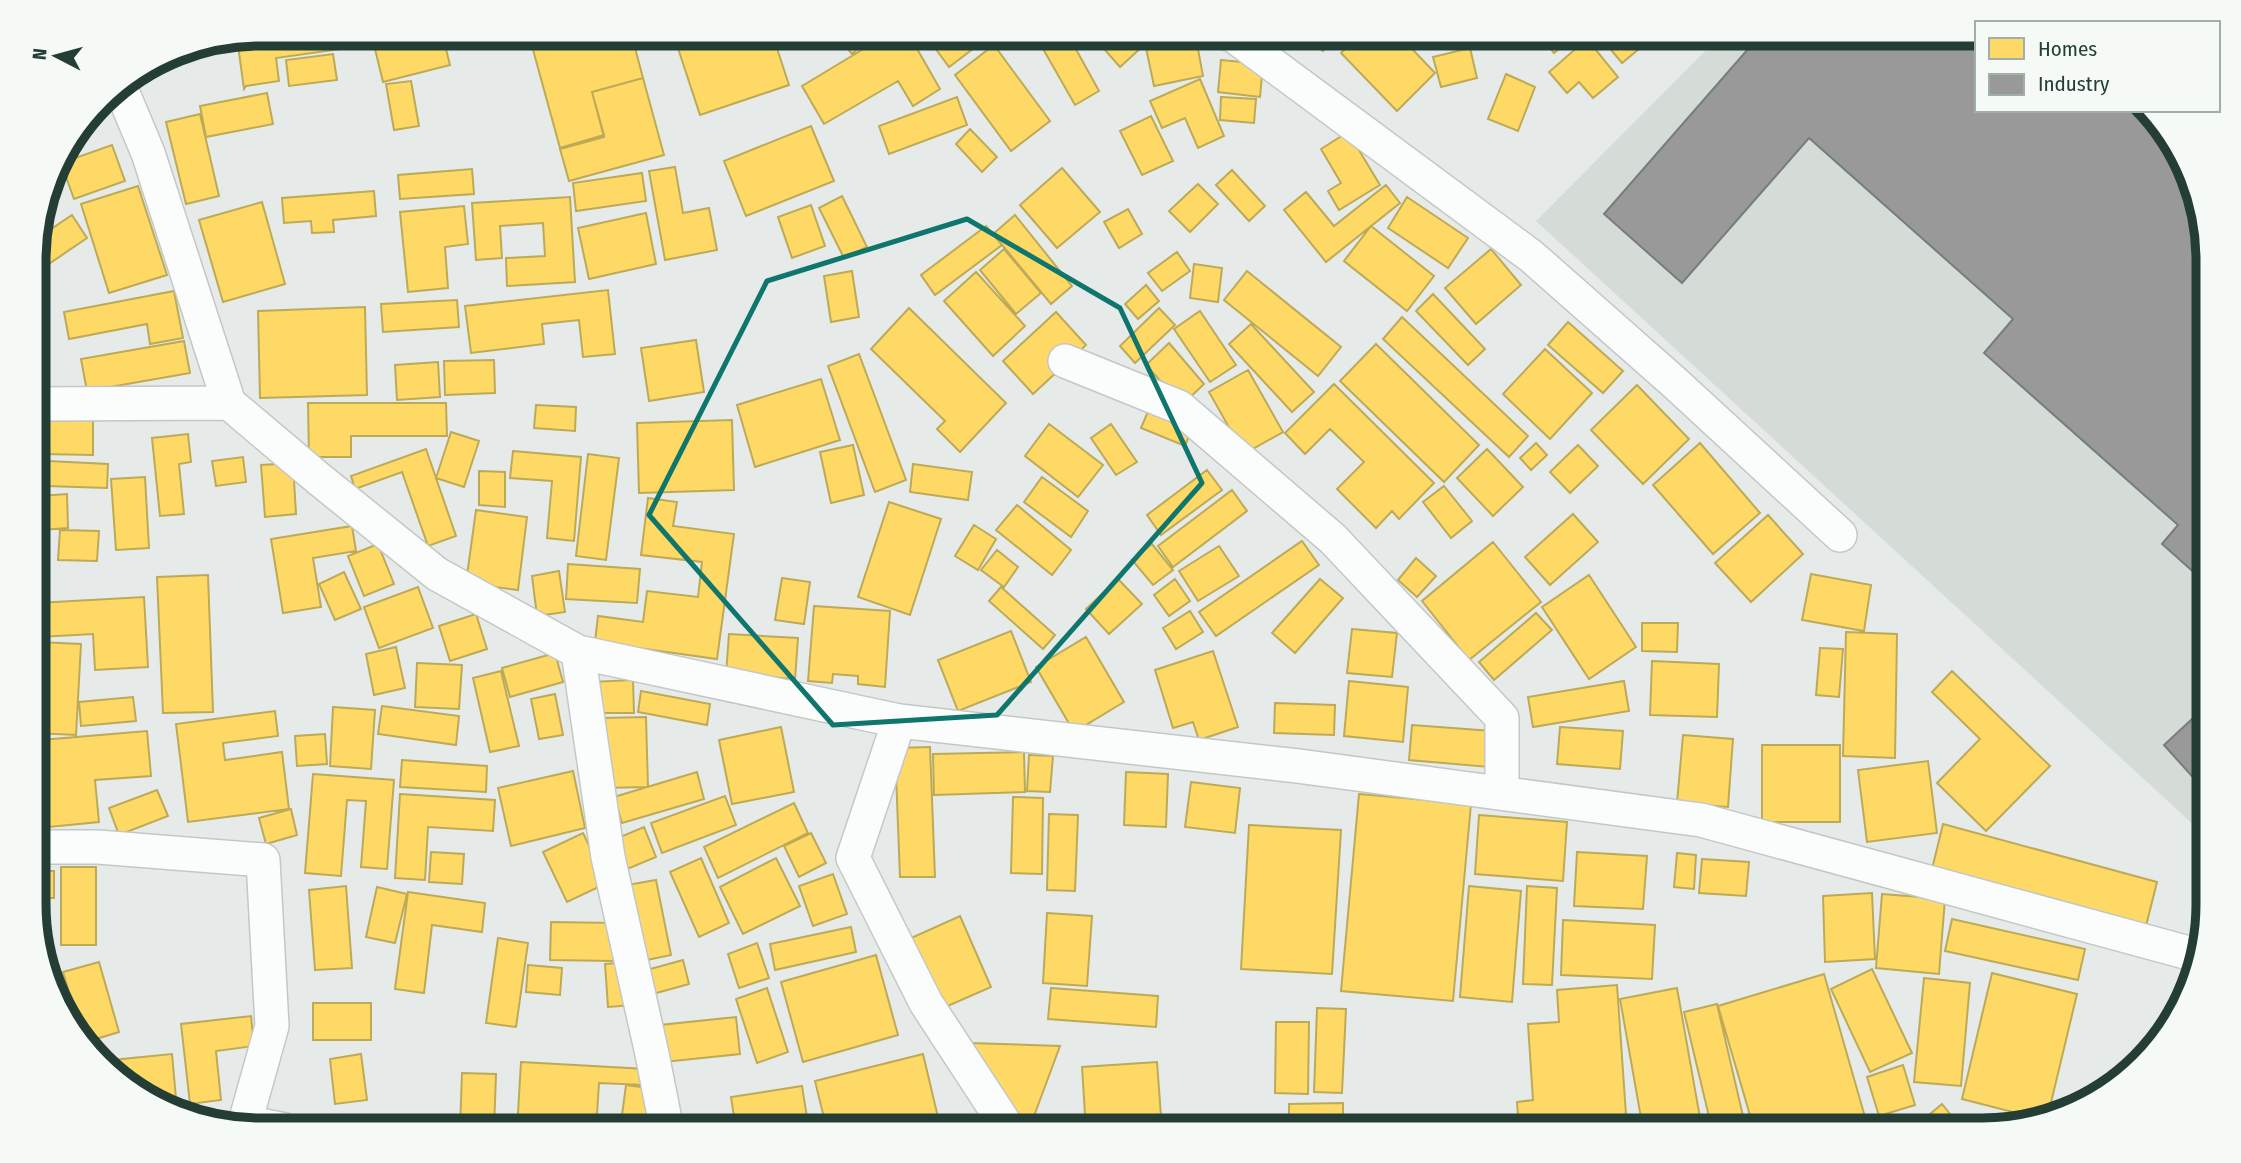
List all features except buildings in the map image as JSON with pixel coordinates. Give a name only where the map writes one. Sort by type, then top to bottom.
[{"type":"street","points":[[1248,46],[1531,256],[1675,383],[1840,535]]},
{"type":"street","points":[[124,95],[148,153],[229,403],[437,574],[578,652],[899,721],[1298,766],[1702,820],[2189,953]]},
{"type":"street","points":[[1065,361],[1179,407],[1333,539],[1502,719],[1502,793]]},
{"type":"street","points":[[46,404],[229,403]]},
{"type":"street","points":[[578,652],[608,857],[665,1118]]},
{"type":"street","points":[[899,721],[853,858],[926,1003],[1001,1118]]},
{"type":"street","points":[[46,847],[98,847],[263,860],[272,1026],[247,1117]]},
{"type":"highlighted area","points":[[967,219],[1120,308],[1202,483],[997,715],[833,725],[649,515],[767,281]]},
{"type":"shaded area","points":[[1710,46],[1975,46],[1975,112],[2135,112],[2167,153],[2188,204],[2194,232],[2196,827],[1536,221]]}]
